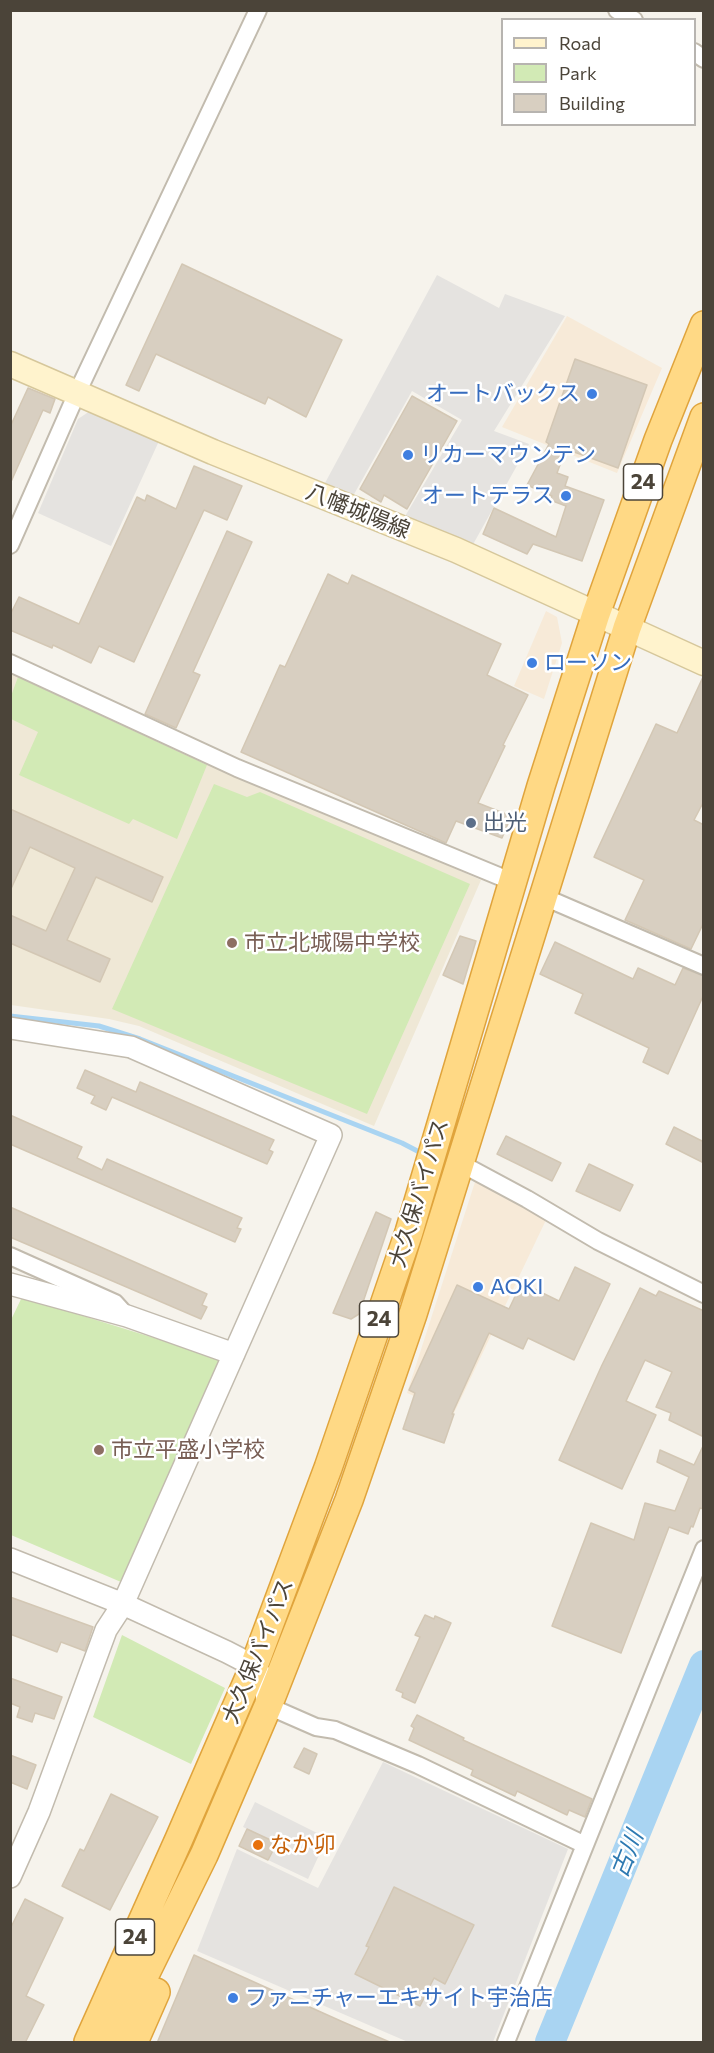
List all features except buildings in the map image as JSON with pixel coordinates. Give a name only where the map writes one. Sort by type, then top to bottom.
[{"type":"highway","name":"大久保バイパス","points":[[89,2041],[135,1902],[179,1839],[254,1666],[328,1468],[409,1232],[513,882],[596,614],[658,440],[704,325]]},
{"type":"highway","name":"大久保バイパス","points":[[89,2041],[204,1855],[268,1706],[349,1500],[412,1314],[627,628],[704,417]]},
{"type":"highway","points":[[134,2043],[184,1927],[204,1855]]},
{"type":"main road","name":"八幡城陽線","points":[[10,364],[213,452],[456,550],[704,663]]},
{"type":"street","points":[[10,545],[77,393],[258,10]]},
{"type":"street","points":[[617,10],[631,18]]},
{"type":"street","points":[[10,663],[237,768],[513,882]]},
{"type":"street","points":[[544,897],[704,966]]},
{"type":"street","points":[[10,1028],[131,1047],[331,1135],[123,1604],[106,1630],[39,1812],[10,1877]]},
{"type":"street","points":[[460,1163],[598,1241],[704,1294]]},
{"type":"street","points":[[10,1256],[115,1303],[127,1316]]},
{"type":"street","points":[[10,1284],[127,1316],[234,1354]]},
{"type":"street","points":[[506,2043],[704,1549]]},
{"type":"street","points":[[10,1559],[123,1604],[254,1666],[264,1679],[268,1706],[316,1727],[335,1730],[418,1766],[585,1845]]},
{"type":"shaded area","points":[[437,275],[499,308],[505,294],[565,316],[494,431],[529,444],[471,548],[404,518],[462,420],[412,391],[353,496],[325,483]]},
{"type":"shaded area","points":[[567,316],[662,368],[617,473],[502,427]]},
{"type":"shaded area","points":[[90,411],[159,441],[111,546],[38,513],[78,419]]},
{"type":"shaded area","points":[[546,611],[557,617],[562,643],[544,699],[514,686]]},
{"type":"shaded area","name":"市立北城陽中学校","points":[[11,668],[218,765],[481,880],[374,1126],[139,1026],[109,1019],[11,1005]]},
{"type":"shaded area","points":[[475,1182],[510,1198],[546,1220],[454,1413],[407,1393]]},
{"type":"shaded area","points":[[383,1762],[568,1849],[493,2042],[408,2042],[197,1951],[237,1849],[318,1888]]},
{"type":"shaded area","points":[[255,1802],[327,1838],[308,1879],[268,1860],[276,1843],[243,1827]]},
{"type":"green space","points":[[18,677],[207,765],[177,839],[133,819],[129,824],[19,775],[38,732],[11,719],[11,696]]},
{"type":"green space","points":[[214,784],[247,797],[260,792],[470,884],[367,1114],[112,1009]]},
{"type":"green space","name":"市立平盛小学校","points":[[22,1297],[222,1359],[121,1582],[11,1535],[10,1322]]},
{"type":"green space","points":[[122,1635],[225,1688],[191,1764],[93,1717]]},
{"type":"waterway","points":[[10,1016],[99,1026],[140,1039],[402,1143],[425,1155]]},
{"type":"waterway","name":"古川","points":[[550,2042],[704,1665]]},
{"type":"place","name":"オートバックス","points":[[592,394]]},
{"type":"place","name":"リカーマウンテン","points":[[408,455]]},
{"type":"place","name":"オートテラス","points":[[566,496]]},
{"type":"place","name":"ローソン","points":[[532,663]]},
{"type":"place","name":"出光","points":[[471,823]]},
{"type":"place","name":"市立北城陽中学校","points":[[232,943]]},
{"type":"place","name":"AOKI","points":[[478,1287]]},
{"type":"place","name":"市立平盛小学校","points":[[99,1450]]},
{"type":"place","name":"なか卯","points":[[258,1845]]},
{"type":"place","name":"ファニチャーエキサイト宇治店","points":[[233,1998]]}]
